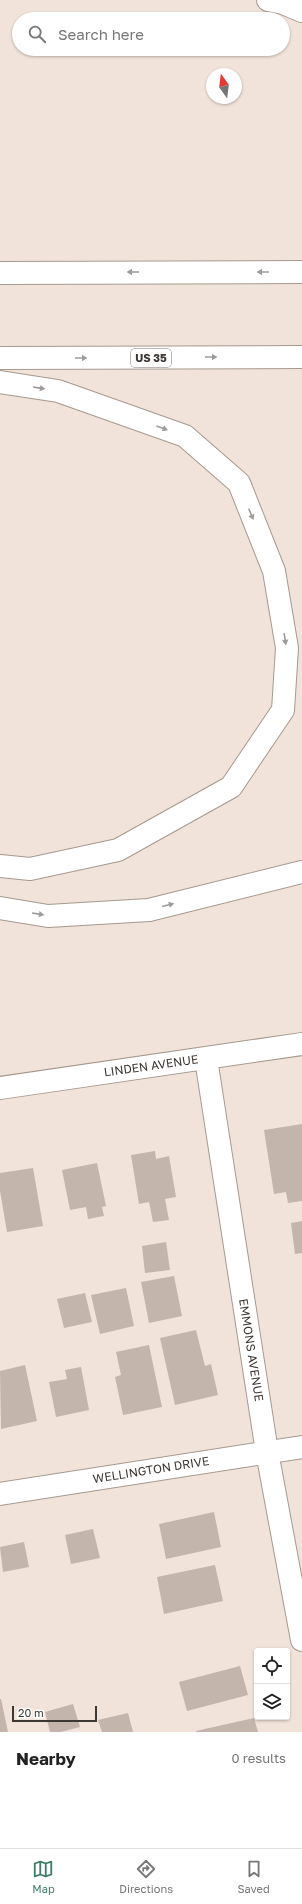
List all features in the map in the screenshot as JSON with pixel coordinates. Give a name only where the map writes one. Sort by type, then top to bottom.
[{"type":"main road","points":[[268,0],[282,3],[302,11]]},
{"type":"main road","points":[[0,273],[302,272]]},
{"type":"main road","name":"US 35","points":[[0,358],[302,357]]},
{"type":"main road","points":[[0,382],[58,391],[185,436],[239,483],[274,571],[286,648],[283,710],[231,787],[118,850],[30,869],[0,866]]},
{"type":"main road","points":[[0,908],[48,916],[149,910],[302,872]]},
{"type":"main road","name":"LINDEN AVENUE","points":[[0,1088],[302,1044]]},
{"type":"main road","name":"EMMONS AVENUE","points":[[206,1059],[267,1452],[302,1640]]},
{"type":"main road","name":"WELLINGTON DRIVE","points":[[0,1494],[302,1447]]},
{"type":"building","points":[[302,1124],[302,1201],[288,1203],[286,1192],[274,1194],[264,1130]]},
{"type":"building","points":[[155,1151],[156,1159],[169,1156],[176,1197],[165,1199],[169,1220],[153,1222],[149,1202],[139,1204],[131,1155]]},
{"type":"building","points":[[97,1163],[106,1206],[102,1207],[104,1216],[88,1219],[86,1207],[70,1210],[62,1170]]},
{"type":"building","points":[[33,1168],[43,1226],[7,1232],[0,1191],[0,1173]]},
{"type":"building","points":[[302,1221],[302,1253],[295,1254],[291,1223]]},
{"type":"building","points":[[166,1242],[170,1270],[145,1273],[142,1246]]},
{"type":"building","points":[[174,1276],[182,1316],[149,1323],[141,1282]]},
{"type":"building","points":[[126,1288],[134,1326],[100,1334],[91,1295]]},
{"type":"building","points":[[85,1293],[92,1322],[64,1328],[57,1299]]},
{"type":"building","points":[[196,1330],[205,1366],[211,1364],[218,1395],[175,1405],[160,1338]]},
{"type":"building","points":[[149,1345],[162,1407],[123,1415],[115,1377],[121,1375],[116,1352]]},
{"type":"building","points":[[25,1365],[37,1421],[1,1429],[0,1371]]},
{"type":"building","points":[[81,1367],[89,1410],[56,1417],[49,1382],[67,1379],[65,1370]]},
{"type":"building","points":[[214,1512],[221,1547],[166,1559],[159,1524]]},
{"type":"building","points":[[93,1529],[100,1558],[71,1564],[65,1535]]},
{"type":"building","points":[[24,1542],[29,1567],[3,1572],[0,1547]]},
{"type":"building","points":[[215,1565],[223,1601],[164,1614],[157,1577]]},
{"type":"building","points":[[240,1666],[248,1695],[187,1711],[179,1682]]},
{"type":"building","points":[[1,1699],[8,1732],[0,1732]]},
{"type":"building","points":[[73,1704],[80,1727],[61,1732],[50,1732],[45,1712]]},
{"type":"building","points":[[128,1713],[133,1732],[102,1732],[98,1720]]},
{"type":"building","points":[[254,1718],[258,1732],[196,1732]]}]
